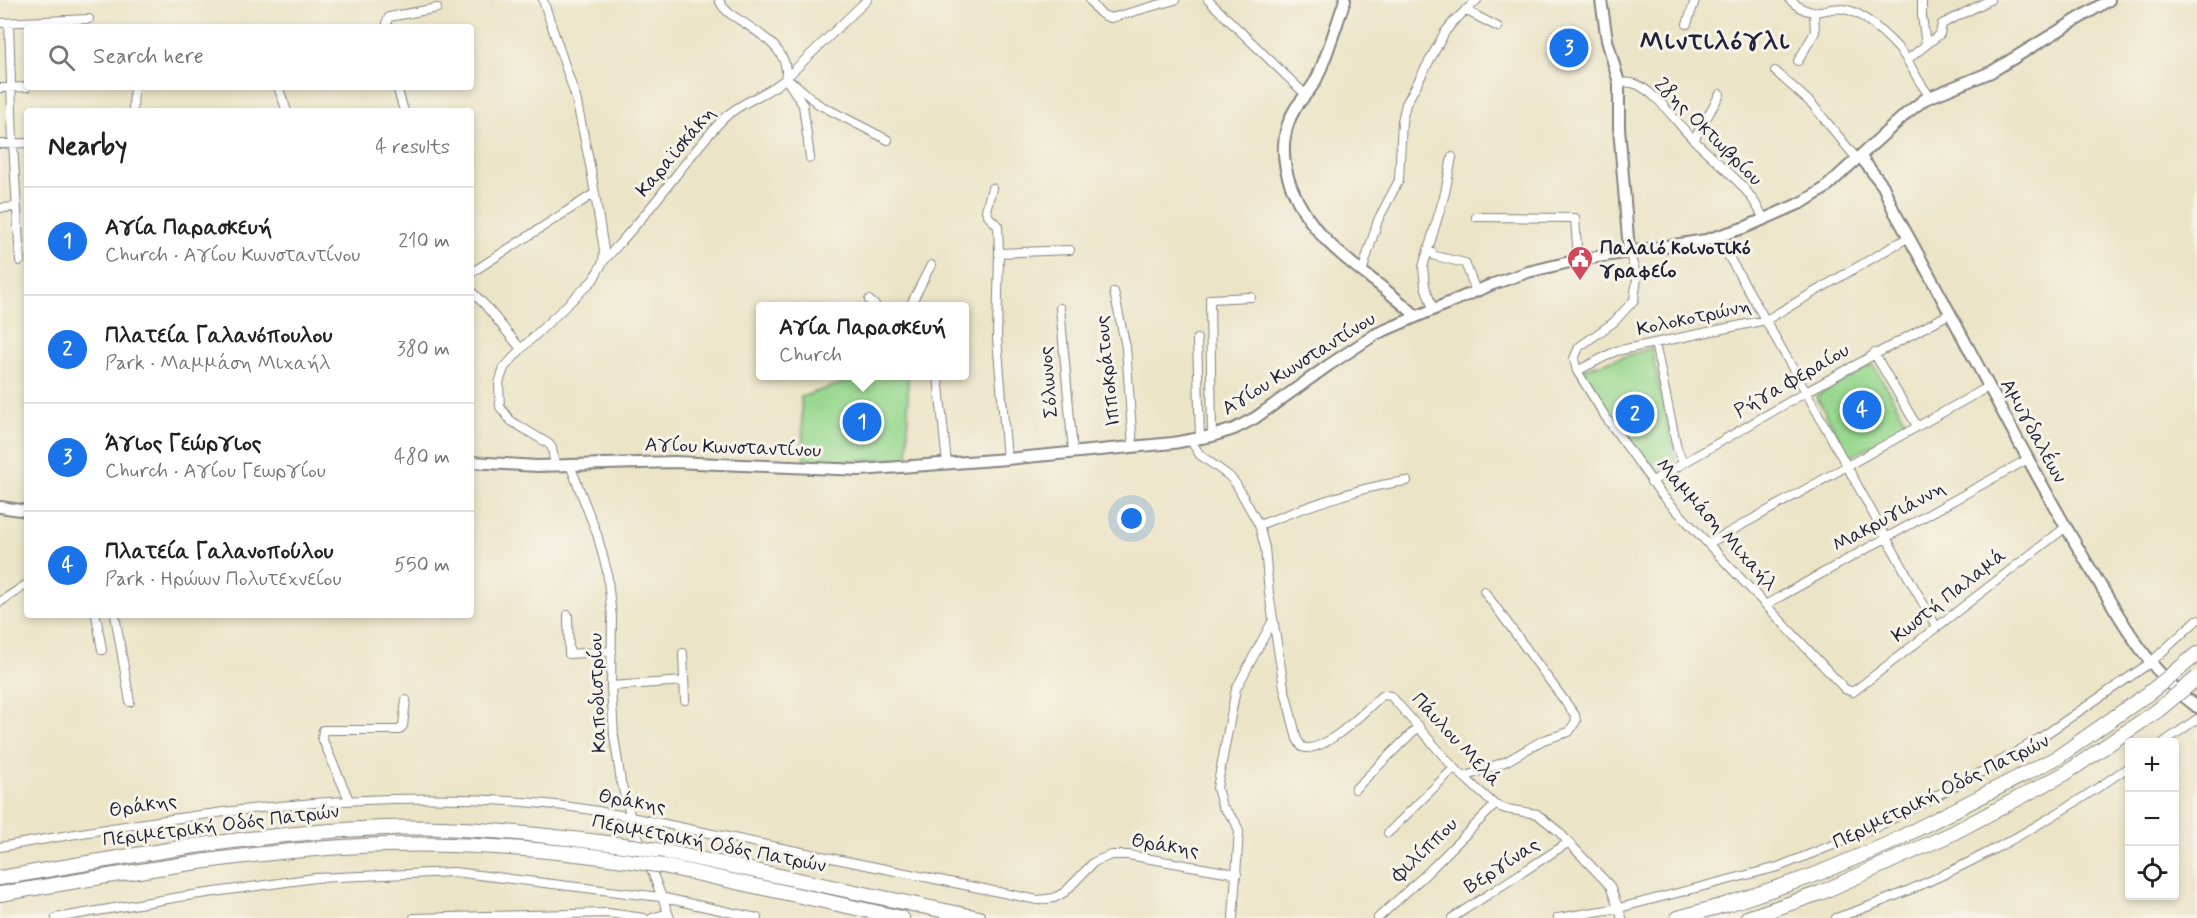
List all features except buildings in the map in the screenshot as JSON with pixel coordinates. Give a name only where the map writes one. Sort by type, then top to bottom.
[{"type":"highway","name":"Περιμετρική Οδός Πατρών","points":[[1678,918],[1812,876],[1888,844],[2058,757],[2149,693],[2197,654]]},
{"type":"highway","name":"Περιμετρική Οδός Πατρών","points":[[1747,918],[1820,893],[1951,834],[2066,773],[2157,711],[2197,678]]},
{"type":"highway","name":"Περιμετρική Οδός Πατρών","points":[[0,878],[207,844],[278,835],[374,828],[483,830],[656,850],[979,918]]},
{"type":"highway","name":"Περιμετρική Οδός Πατρών","points":[[0,894],[131,872],[280,852],[436,844],[540,850],[638,862],[902,918]]},
{"type":"main road","points":[[1345,0],[1321,69],[1311,87],[1295,106],[1288,123],[1283,159],[1289,182],[1301,209],[1314,229],[1416,316]]},
{"type":"main road","points":[[1601,0],[1607,40],[1619,83],[1619,127],[1629,251]]},
{"type":"main road","name":"Αγίου Κωνσταντίνου","points":[[474,462],[555,466],[674,462],[851,471],[1133,447],[1212,436],[1234,429],[1256,418],[1353,349],[1383,331],[1516,275],[1578,260],[1717,237],[1764,219],[1813,196],[1859,158],[1906,113],[1930,96],[1991,72],[2105,1]]},
{"type":"main road","name":"Αμυγδαλέων","points":[[1859,158],[1882,186],[2028,459],[2134,639],[2150,663],[2197,707]]},
{"type":"main road","points":[[0,507],[24,511]]},
{"type":"street","points":[[543,0],[576,98],[603,238],[603,262]]},
{"type":"street","points":[[719,0],[723,8],[777,50],[786,64],[785,79],[803,105],[810,158]]},
{"type":"street","name":"Καραϊσκάκη","points":[[555,466],[552,448],[549,444],[511,421],[500,406],[499,383],[504,368],[593,280],[603,262],[725,117],[735,108],[785,79],[867,0]]},
{"type":"street","points":[[1090,0],[1099,13],[1111,18],[1143,7],[1167,4],[1175,0]]},
{"type":"street","points":[[1208,0],[1305,94]]},
{"type":"street","points":[[1362,272],[1374,230],[1399,180],[1402,121],[1406,104],[1445,32],[1477,0]]},
{"type":"street","points":[[1687,24],[1695,0]]},
{"type":"street","points":[[1790,0],[1808,13],[1836,9],[1852,11],[1875,26],[1907,60],[1930,96]]},
{"type":"street","points":[[1922,0],[1926,45]]},
{"type":"street","points":[[1907,60],[1940,34],[1942,24],[1990,0]]},
{"type":"street","points":[[388,24],[389,17],[437,8]]},
{"type":"street","points":[[1465,10],[1498,27]]},
{"type":"street","points":[[1798,61],[1815,32],[1814,13]]},
{"type":"street","points":[[0,23],[88,19]]},
{"type":"street","points":[[9,23],[20,261]]},
{"type":"street","points":[[1775,71],[1812,104],[1859,158]]},
{"type":"street","points":[[785,79],[796,85],[818,104],[888,140]]},
{"type":"street","name":"28ης Οκτωβρίου","points":[[1619,83],[1637,84],[1661,103],[1694,140],[1734,175],[1764,219]]},
{"type":"street","points":[[0,88],[24,87]]},
{"type":"street","points":[[133,108],[134,90]]},
{"type":"street","points":[[279,90],[286,108]]},
{"type":"street","points":[[398,90],[403,108]]},
{"type":"street","points":[[1694,140],[1720,94]]},
{"type":"street","points":[[0,144],[24,143]]},
{"type":"street","points":[[1433,309],[1423,276],[1424,258],[1439,218],[1452,157]]},
{"type":"street","points":[[992,188],[986,210],[998,226],[997,338],[1007,459]]},
{"type":"street","points":[[474,271],[595,193]]},
{"type":"street","points":[[0,208],[16,207]]},
{"type":"street","points":[[1476,218],[1575,218],[1578,260]]},
{"type":"street","points":[[1717,237],[1766,320],[1936,626]]},
{"type":"street","name":"Κολοκοτρώνη","points":[[1577,371],[1607,354],[1766,320],[1909,237]]},
{"type":"street","points":[[1428,249],[1435,256],[1465,263],[1476,291]]},
{"type":"street","points":[[999,253],[1070,250]]},
{"type":"street","points":[[1577,371],[1574,359],[1579,347],[1614,322],[1634,300],[1637,278],[1629,251]]},
{"type":"street","points":[[912,302],[931,266]]},
{"type":"street","name":"Ιπποκράτους","points":[[1114,292],[1126,347],[1133,447]]},
{"type":"street","points":[[474,294],[521,349]]},
{"type":"street","points":[[1212,436],[1210,299],[1251,297]]},
{"type":"street","name":"Σόλωνος","points":[[1060,308],[1073,452]]},
{"type":"street","name":"Ρήγα Φεραίου","points":[[1651,482],[1874,353],[1951,313]]},
{"type":"street","points":[[1197,339],[1195,440],[1200,455],[1229,476],[1236,484],[1259,525],[1265,548],[1273,620],[1236,689],[1217,788],[1222,806],[1235,821],[1239,831],[1233,918]]},
{"type":"street","points":[[1654,343],[1677,448],[1683,463]]},
{"type":"street","points":[[1874,353],[1917,426]]},
{"type":"street","name":"Μαμμάση Μιχαήλ","points":[[1577,371],[1651,482],[1673,508],[1767,604],[1845,689],[1853,692]]},
{"type":"street","points":[[939,380],[947,464]]},
{"type":"street","points":[[1708,544],[1988,387]]},
{"type":"street","name":"Μακρυγιάννη","points":[[1767,604],[2028,459]]},
{"type":"street","name":"Καποδιστρίου","points":[[570,465],[604,557],[612,606],[611,686],[616,752],[621,782],[630,818],[669,916]]},
{"type":"street","points":[[1259,525],[1296,510],[1363,490],[1407,481]]},
{"type":"street","name":"Κωστή Παλαμά","points":[[1853,692],[2066,527]]},
{"type":"street","points":[[0,602],[24,586]]},
{"type":"street","points":[[1464,777],[1507,761],[1543,740],[1569,732],[1576,721],[1575,715],[1484,591]]},
{"type":"street","points":[[568,615],[569,654],[612,651]]},
{"type":"street","points":[[96,618],[102,651]]},
{"type":"street","points":[[116,618],[130,702]]},
{"type":"street","name":"Πάυλου Μελά","points":[[1273,620],[1284,687],[1297,739],[1302,747],[1310,749],[1320,745],[1349,725],[1384,695],[1394,697],[1454,768],[1495,805],[1537,814],[1569,842],[1610,886],[1622,918]]},
{"type":"street","points":[[1558,918],[1619,908],[1778,867],[1873,829],[2040,738],[2150,663],[2197,620]]},
{"type":"street","points":[[682,653],[685,700]]},
{"type":"street","points":[[611,686],[684,681]]},
{"type":"street","points":[[349,800],[322,738],[323,730],[399,730],[403,726],[406,700]]},
{"type":"street","points":[[2170,738],[2197,719]]},
{"type":"street","points":[[1355,789],[1419,726]]},
{"type":"street","points":[[1388,833],[1454,768]]},
{"type":"street","points":[[1836,918],[1871,906],[1995,849],[2125,769]]},
{"type":"street","name":"Θράκης","points":[[0,847],[232,810],[349,800],[434,798],[536,803],[630,818],[1038,900],[1054,898],[1065,892],[1094,862],[1111,855],[1128,855],[1237,874]]},
{"type":"street","name":"Φιλίππου","points":[[1378,918],[1495,805]]},
{"type":"street","name":"Βεργίνας","points":[[1452,918],[1569,842]]},
{"type":"street","points":[[56,918],[179,897],[315,878],[454,872],[660,897],[757,918]]},
{"type":"street","points":[[414,918],[599,916],[644,918]]},
{"type":"street","points":[[652,918],[669,916]]},
{"type":"green space","points":[[1651,348],[1676,461],[1652,476],[1578,371]]},
{"type":"green space","points":[[1873,364],[1908,425],[1850,457],[1816,396]]},
{"type":"green space","points":[[851,380],[908,380],[908,459],[804,462],[801,397]]},
{"type":"place","name":"Άγιος Γεώργιος","points":[[1569,48]]},
{"type":"place","name":"Παλαιό κοινοτικό γραφείο","points":[[1580,282]]},
{"type":"place","name":"Πλατεία Γαλανοπούλου","points":[[1862,410]]},
{"type":"place","name":"Πλατεία Γαλανόπουλου","points":[[1635,414]]},
{"type":"place","name":"Αγία Παρασκευή","points":[[862,422]]},
{"type":"district","name":"Μιντιλόγλι","points":[[1715,42]]}]
